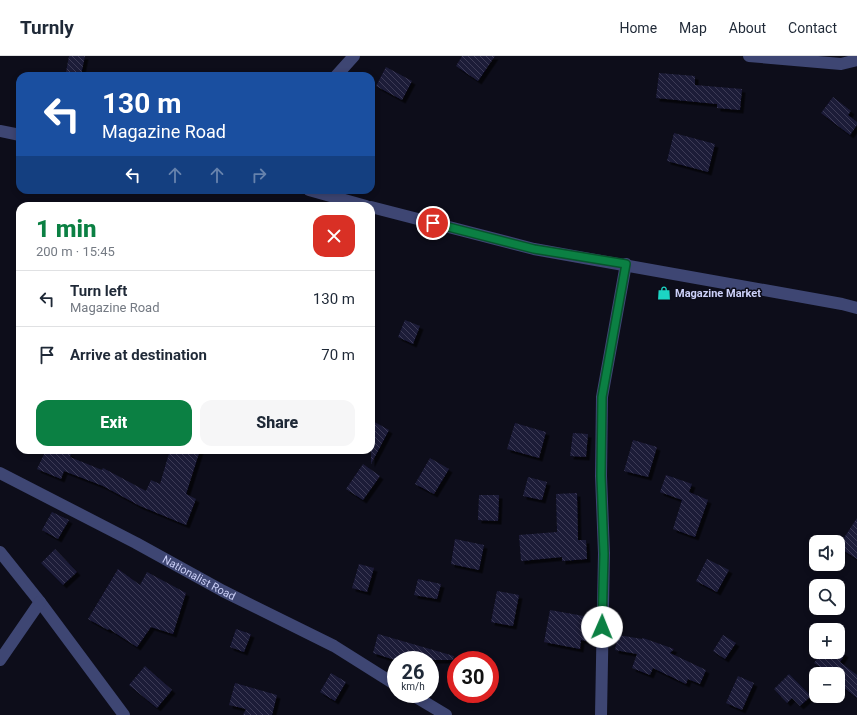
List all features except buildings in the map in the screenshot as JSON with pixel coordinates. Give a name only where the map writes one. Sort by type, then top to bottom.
[{"type":"street","points":[[340,72],[354,56]]},
{"type":"street","points":[[749,56],[857,60]]},
{"type":"street","points":[[0,131],[16,134]]},
{"type":"street","points":[[323,194],[352,202]]},
{"type":"street","points":[[375,209],[534,249],[626,264],[857,308]]},
{"type":"street","points":[[601,715],[604,554],[601,476],[602,397],[626,264]]},
{"type":"street","name":"Nationalist Road","points":[[0,473],[136,543],[223,591],[334,646],[387,678]]},
{"type":"street","points":[[0,552],[40,602],[124,715]]},
{"type":"street","points":[[0,660],[40,602]]},
{"type":"street","points":[[426,703],[446,715]]},
{"type":"place","name":"Magazine Market","points":[[664,293]]},
{"type":"route","points":[[433,223],[534,249],[626,264],[602,397],[601,476],[604,554],[602,627]]}]
